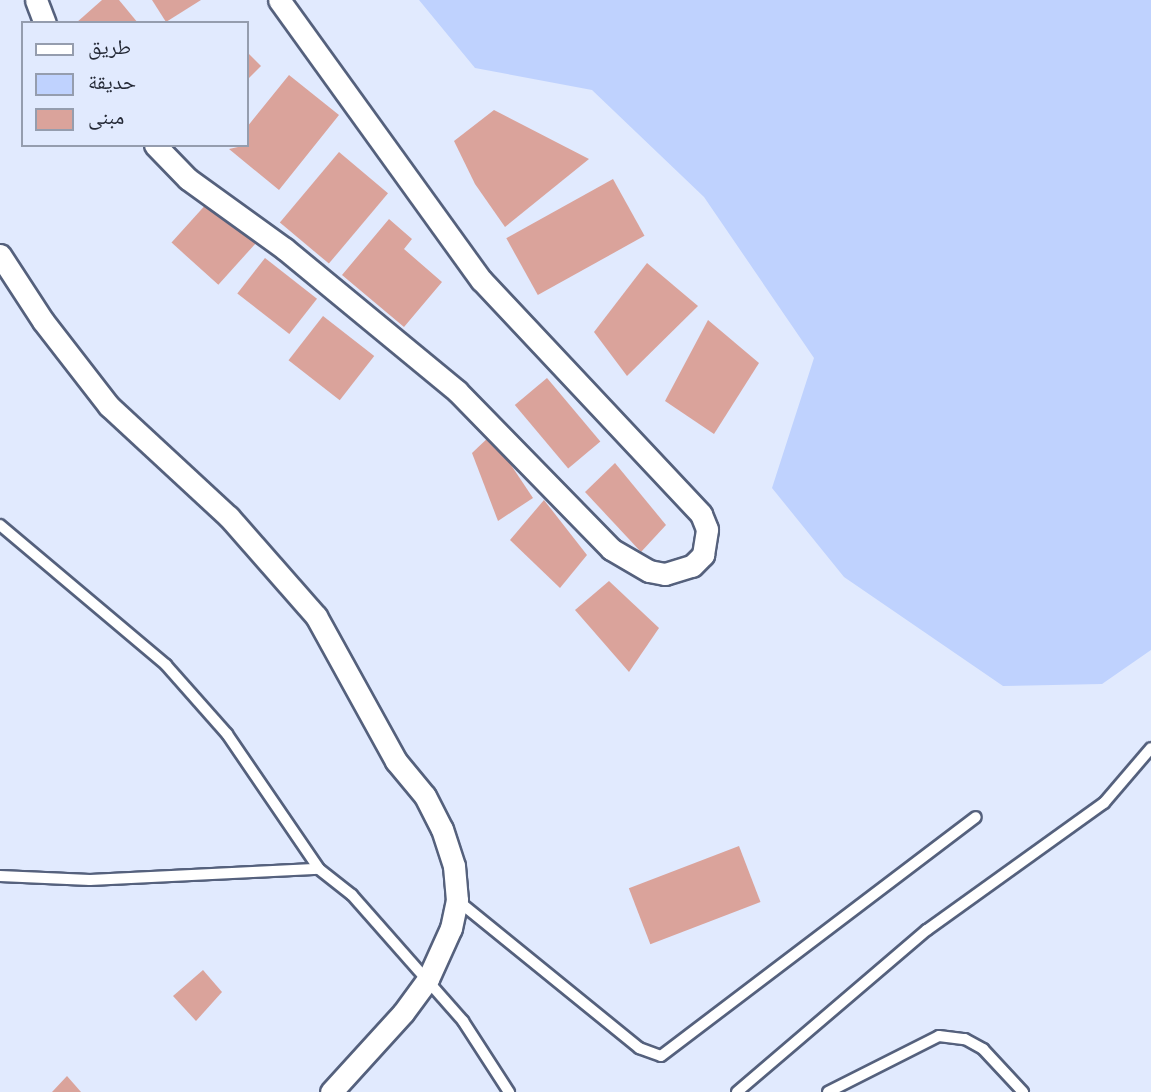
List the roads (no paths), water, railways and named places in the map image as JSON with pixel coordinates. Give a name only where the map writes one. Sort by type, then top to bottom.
[{"type":"street","points":[[36,0],[44,21]]},
{"type":"street","points":[[157,147],[188,179],[285,249],[457,391],[611,549],[649,571],[665,574],[692,566],[703,555],[707,529],[701,514],[481,280],[279,0]]},
{"type":"street","points":[[0,255],[43,321],[109,406],[229,517],[316,616],[396,761],[425,796],[442,829],[454,866],[457,900],[451,928],[428,979],[377,1043],[331,1092]]},
{"type":"lane","points":[[0,524],[166,664],[227,734],[319,869],[352,895],[428,979],[463,1021],[509,1092]]},
{"type":"lane","points":[[737,1092],[927,930],[1104,803],[1151,748]]},
{"type":"lane","points":[[457,900],[639,1048],[661,1056],[976,817]]},
{"type":"lane","points":[[0,876],[90,880],[319,869]]},
{"type":"lane","points":[[828,1092],[939,1036],[965,1039],[983,1049],[1023,1092]]}]
